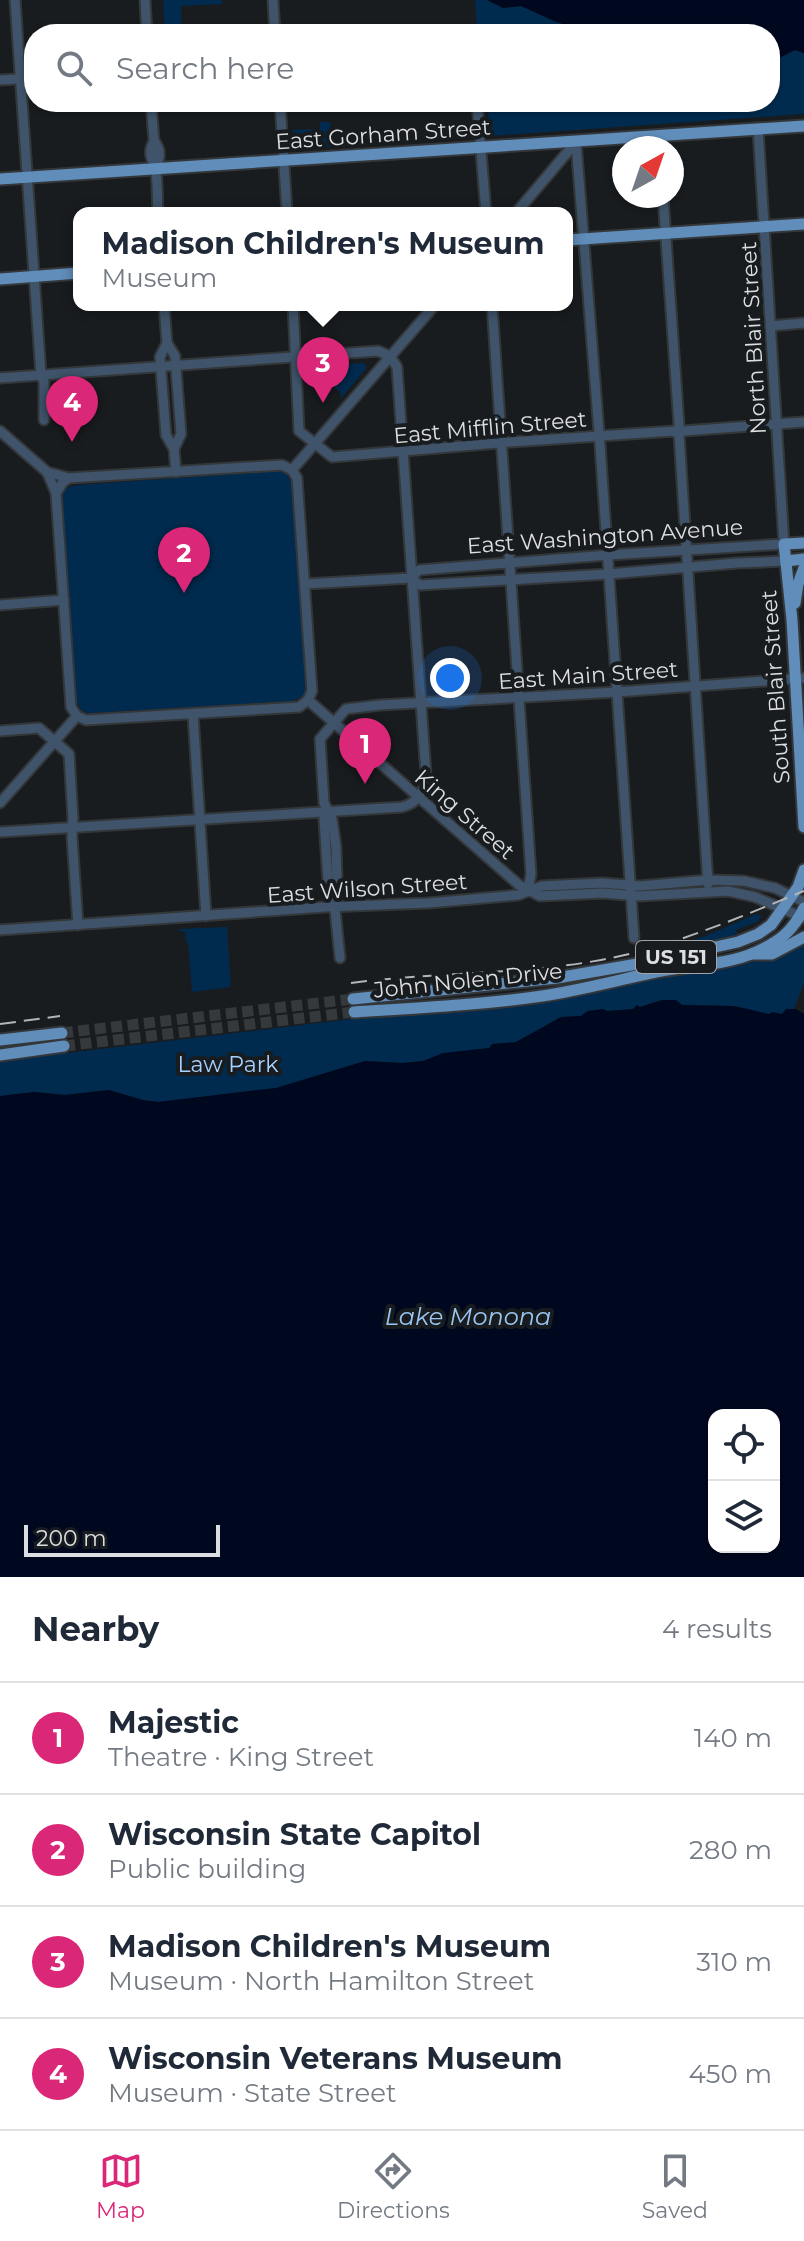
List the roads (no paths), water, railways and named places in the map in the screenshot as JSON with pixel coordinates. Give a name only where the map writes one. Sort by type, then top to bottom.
[{"type":"main road","name":"East Gorham Street","points":[[684,139],[804,126]]},
{"type":"main road","name":"East Gorham Street","points":[[0,179],[612,142]]},
{"type":"main road","points":[[573,240],[804,224]]},
{"type":"main road","points":[[0,279],[73,273]]},
{"type":"main road","name":"East Washington Avenue","points":[[784,544],[804,543]]},
{"type":"main road","name":"South Blair Street","points":[[784,544],[799,678],[804,827]]},
{"type":"main road","name":"East Washington Avenue","points":[[786,561],[804,559]]},
{"type":"main road","points":[[792,620],[804,568]]},
{"type":"main road","name":"US 151","points":[[791,896],[804,870]]},
{"type":"main road","name":"John Nolen Drive","points":[[791,896],[771,925],[732,944],[557,978],[353,1005],[469,1005],[546,996],[752,954],[787,934],[803,911]]},
{"type":"main road","points":[[752,954],[772,954],[804,937]]},
{"type":"main road","points":[[0,1040],[63,1039],[0,1055]]},
{"type":"street","points":[[15,0],[41,375],[44,382],[44,420]]},
{"type":"street","points":[[145,0],[146,24]]},
{"type":"street","points":[[273,0],[274,24]]},
{"type":"street","points":[[0,80],[24,79]]},
{"type":"street","points":[[152,112],[154,141],[150,160],[155,169],[158,207]]},
{"type":"street","points":[[281,112],[287,207]]},
{"type":"street","points":[[478,112],[486,207]]},
{"type":"street","name":"North Blair Street","points":[[758,129],[784,544]]},
{"type":"street","points":[[521,207],[576,142]]},
{"type":"street","points":[[576,142],[600,436],[634,938]]},
{"type":"street","points":[[664,208],[708,886]]},
{"type":"street","points":[[164,311],[167,343],[173,351],[175,365],[181,434],[174,449]]},
{"type":"street","points":[[293,311],[299,431],[313,444]]},
{"type":"street","points":[[292,470],[430,311]]},
{"type":"street","points":[[492,311],[531,874],[528,890]]},
{"type":"street","points":[[770,326],[804,323]]},
{"type":"street","points":[[167,343],[161,352],[161,366],[166,435],[174,449],[176,472]]},
{"type":"street","points":[[0,378],[378,351],[390,356],[397,367],[426,779],[419,797],[405,807],[0,832]]},
{"type":"street","name":"East Mifflin Street","points":[[313,444],[335,458],[804,422]]},
{"type":"street","points":[[0,431],[47,472],[56,493],[71,707],[77,716],[86,720],[299,707],[308,700],[312,691],[305,584],[297,478],[292,470],[282,465],[69,478],[47,472]]},
{"type":"street","points":[[56,493],[69,478]]},
{"type":"street","name":"East Washington Avenue","points":[[411,578],[419,570],[784,544]]},
{"type":"street","name":"East Washington Avenue","points":[[305,584],[411,578],[420,585],[786,561]]},
{"type":"street","points":[[0,605],[64,600]]},
{"type":"street","name":"East Main Street","points":[[333,722],[348,707],[799,678]]},
{"type":"street","name":"King Street","points":[[308,700],[528,890]]},
{"type":"street","points":[[193,714],[206,916]]},
{"type":"street","points":[[0,803],[77,716]]},
{"type":"street","points":[[333,722],[320,739],[327,812],[324,819],[328,881],[333,890],[340,958]]},
{"type":"street","points":[[0,731],[37,728],[67,752],[78,925]]},
{"type":"street","name":"East Wilson Street","points":[[0,930],[428,903],[518,895],[528,890],[538,896],[750,882],[775,888],[791,896],[803,911]]},
{"type":"street","name":"East Wilson Street","points":[[708,886],[739,893],[781,909],[803,911]]},
{"type":"water","points":[[487,0],[804,0],[804,53],[795,50],[780,58],[780,24],[563,24],[521,6],[503,8]]},
{"type":"water","name":"Lake Monona","points":[[676,1000],[682,1005],[734,1006],[769,1014],[796,1009],[804,1014],[804,1577],[0,1577],[0,1096],[34,1092],[65,1095],[109,1090],[158,1102],[276,1088],[365,1061],[423,1061],[443,1053],[516,1042],[561,1017],[581,1016],[588,1011],[603,1009],[633,1009],[637,1005]]},
{"type":"tunnel","points":[[62,1033],[353,999]]},
{"type":"tunnel","points":[[64,1046],[354,1012]]},
{"type":"railway","points":[[351,983],[601,960],[679,940],[804,891]]},
{"type":"railway","points":[[0,1024],[60,1016]]},
{"type":"place","name":"Madison Children's Museum","points":[[323,403]]},
{"type":"place","name":"Wisconsin Veterans Museum","points":[[72,442]]},
{"type":"place","name":"Wisconsin State Capitol","points":[[184,593]]},
{"type":"place","name":"Majestic","points":[[365,784]]},
{"type":"park label","name":"Law Park","points":[[228,1064]]}]
